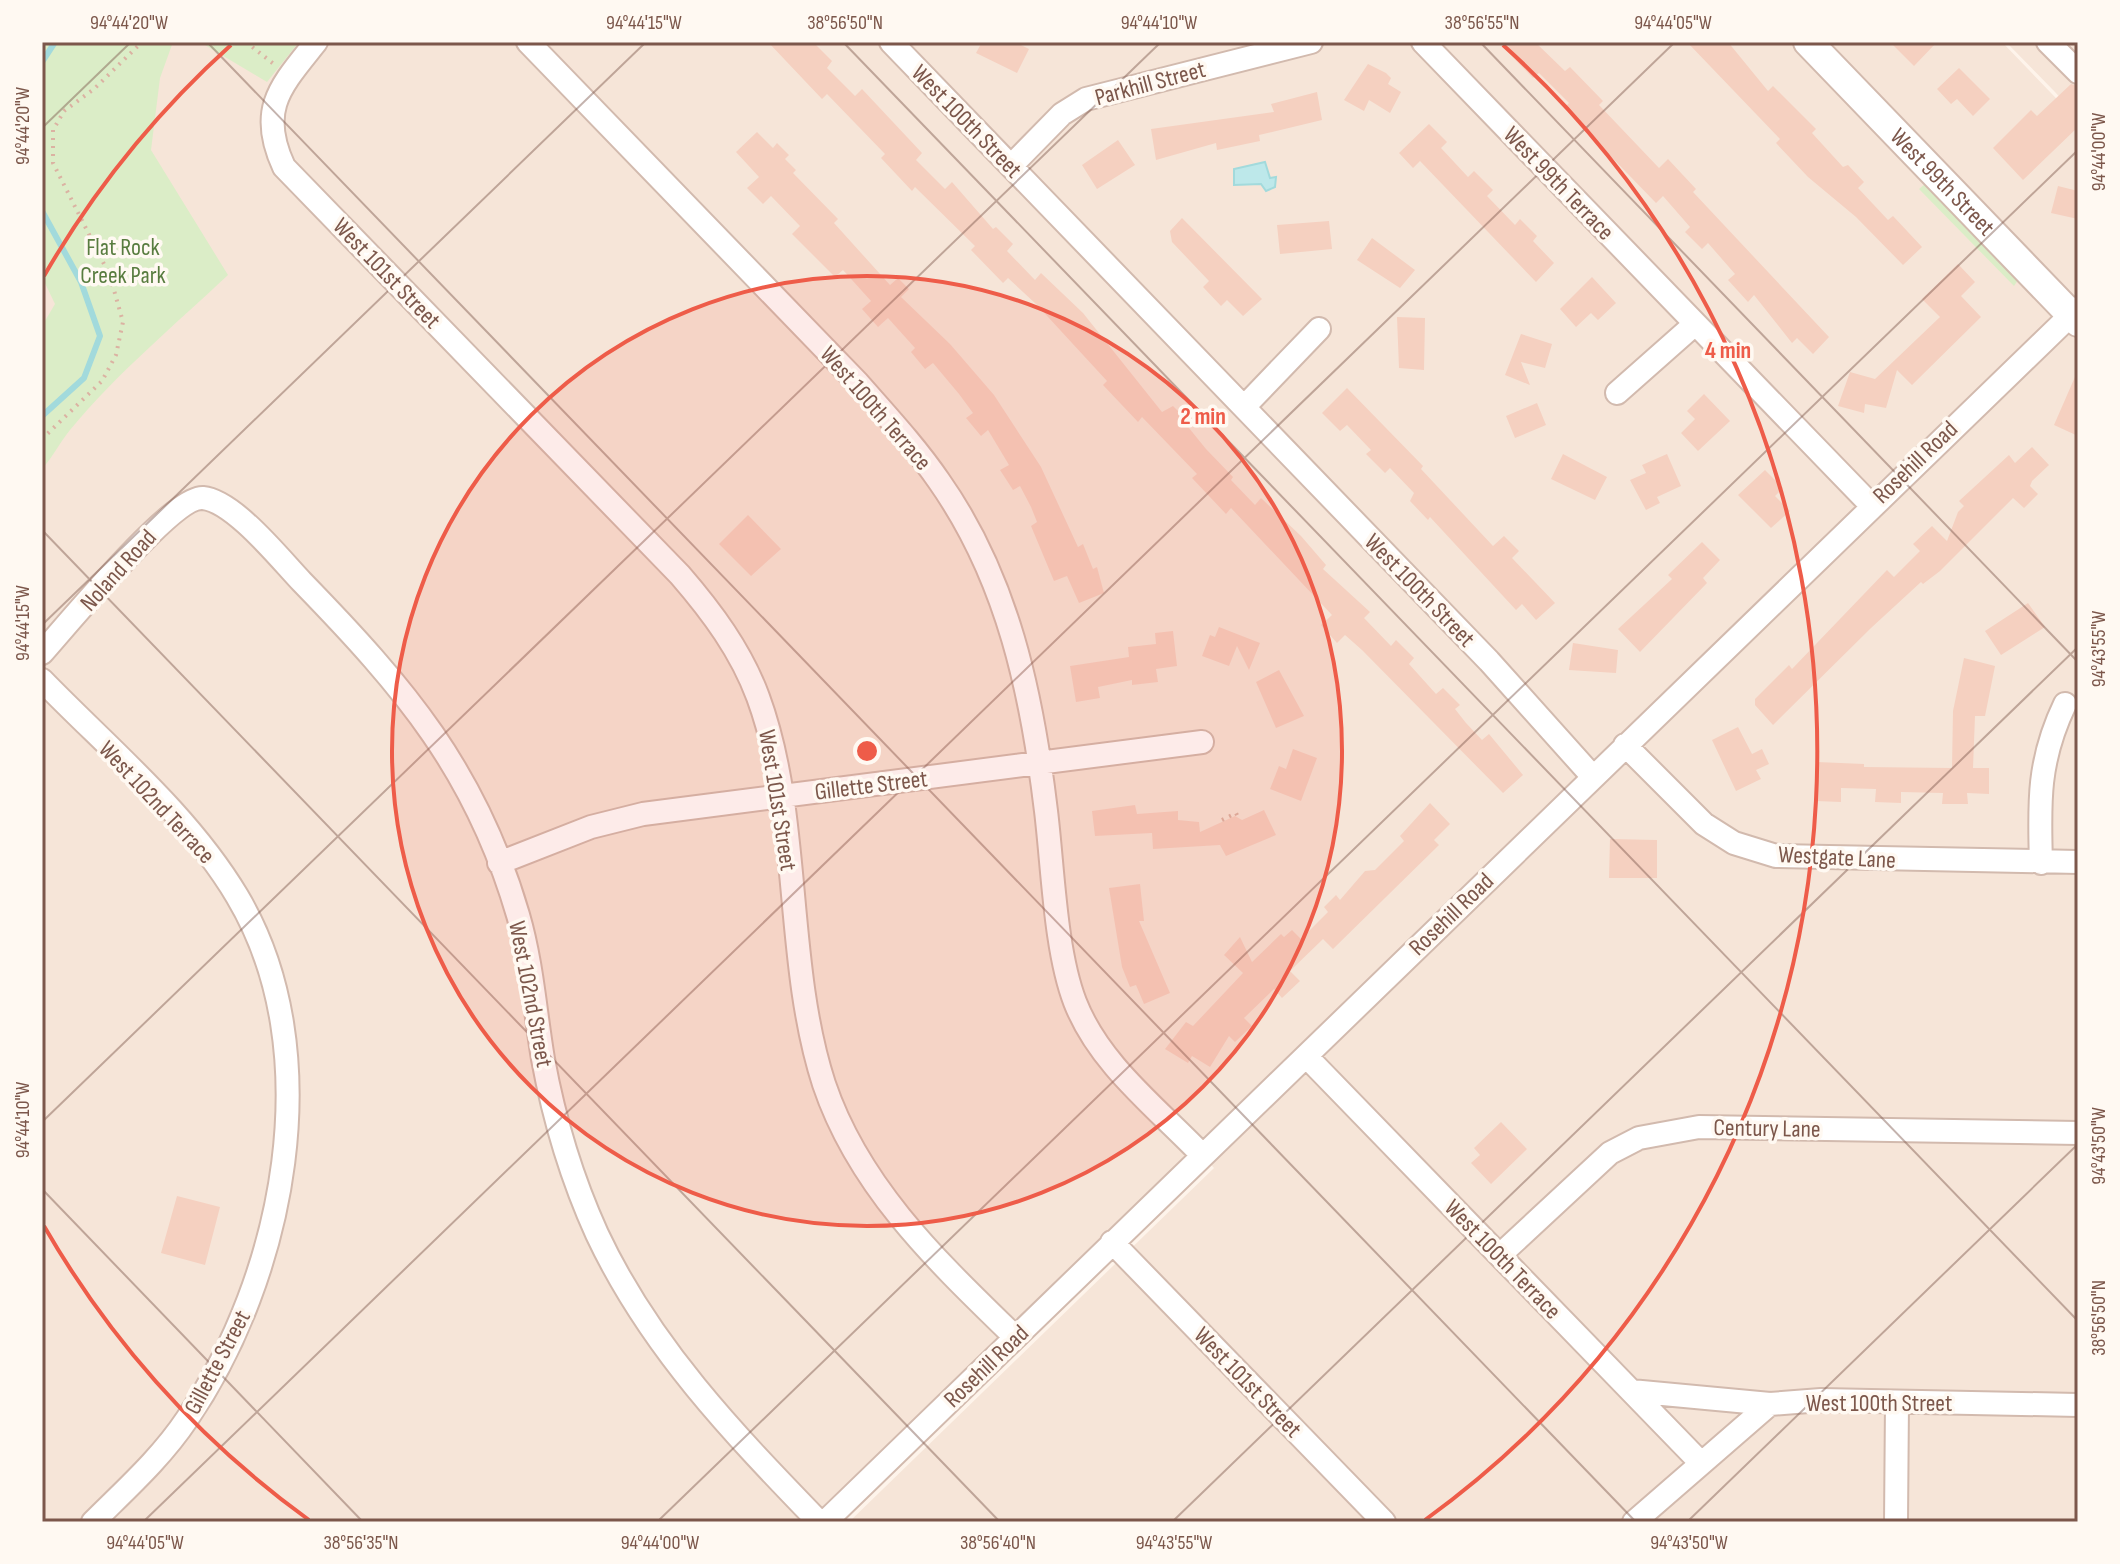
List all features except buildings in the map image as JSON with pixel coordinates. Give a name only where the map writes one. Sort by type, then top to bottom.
[{"type":"street","points":[[289,77],[316,42]]},
{"type":"street","name":"West 100th Terrace","points":[[528,42],[858,383],[909,440],[941,483],[977,545],[1018,648],[1041,765],[1060,926],[1075,1002],[1104,1052],[1202,1155]]},
{"type":"street","name":"West 100th Street","points":[[891,42],[1489,661],[1593,777]]},
{"type":"street","name":"Parkhill Street","points":[[1011,166],[1062,114],[1086,99],[1311,42]]},
{"type":"street","name":"West 99th Terrace","points":[[1423,42],[1871,505]]},
{"type":"street","name":"West 99th Street","points":[[1808,42],[2076,314]]},
{"type":"street","points":[[2048,42],[2078,72]]},
{"type":"street","name":"West 101st Street","points":[[289,77],[272,106],[272,141],[284,167],[711,611],[740,657],[758,696],[769,733],[814,1051],[849,1142],[906,1226],[1015,1337]]},
{"type":"street","name":"Rosehill Road","points":[[822,1522],[1871,505],[2076,314]]},
{"type":"street","points":[[1617,393],[1695,324]]},
{"type":"street","points":[[1244,407],[1319,329]]},
{"type":"street","name":"Noland Road","points":[[42,653],[157,526],[182,504],[201,498]]},
{"type":"street","name":"West 102nd Street","points":[[201,498],[225,505],[267,545],[403,690],[438,738],[478,809],[518,916],[556,1119],[597,1233],[631,1299],[668,1356],[711,1410],[822,1522]]},
{"type":"street","name":"West 102nd Terrace","points":[[42,680],[185,827],[238,897],[257,936],[275,995],[284,1050],[287,1100],[283,1171]]},
{"type":"street","points":[[2041,863],[2042,766],[2049,737],[2065,704]]},
{"type":"street","name":"Gillette Street","points":[[499,863],[591,827],[643,814],[1202,742]]},
{"type":"street","name":"Westgate Lane","points":[[1625,745],[1704,824],[1734,843],[1776,856],[2078,862]]},
{"type":"street","name":"West 100th Terrace","points":[[1306,1056],[1700,1462]]},
{"type":"street","name":"Century Lane","points":[[1500,1255],[1594,1165],[1639,1138],[1699,1127],[2078,1133]]},
{"type":"street","name":"Gillette Street","points":[[93,1522],[151,1465],[187,1420],[218,1369],[244,1315],[266,1251],[283,1171]]},
{"type":"street","name":"West 101st Street","points":[[1112,1242],[1384,1522]]},
{"type":"street","points":[[1631,1391],[1770,1404]]},
{"type":"street","name":"West 100th Street","points":[[1634,1522],[1770,1404],[1821,1400],[2078,1405]]},
{"type":"street","points":[[1896,1522],[1897,1402]]},
{"type":"path","points":[[42,439],[102,381],[116,355],[123,322],[110,276],[53,163],[50,153],[53,130],[64,111],[94,89],[115,64],[142,42]]},
{"type":"path","points":[[246,42],[289,77]]},
{"type":"path","points":[[1222,820],[1236,813],[1239,819]]},
{"type":"shaded area","points":[[42,42],[2002,42],[2078,121],[2078,1522],[849,1522],[1214,1168],[1202,1155],[824,1522],[42,1522]]},
{"type":"shaded area","points":[[2006,42],[2078,42],[2078,118],[2055,92]]},
{"type":"green space","name":"Flat Rock Creek Park","points":[[42,42],[173,42],[160,78],[151,150],[228,275],[107,389],[70,430],[42,469],[42,326],[55,304],[42,277]]},
{"type":"green space","points":[[200,42],[299,42],[267,82]]},
{"type":"green space","points":[[1925,184],[2018,280],[2014,286],[1919,189]]},
{"type":"water","points":[[1265,162],[1270,178],[1276,177],[1275,187],[1266,191],[1261,184],[1234,185],[1234,169]]},
{"type":"waterway","points":[[42,62],[55,42]]},
{"type":"waterway","points":[[42,211],[81,282],[100,336],[84,378],[42,416]]}]
